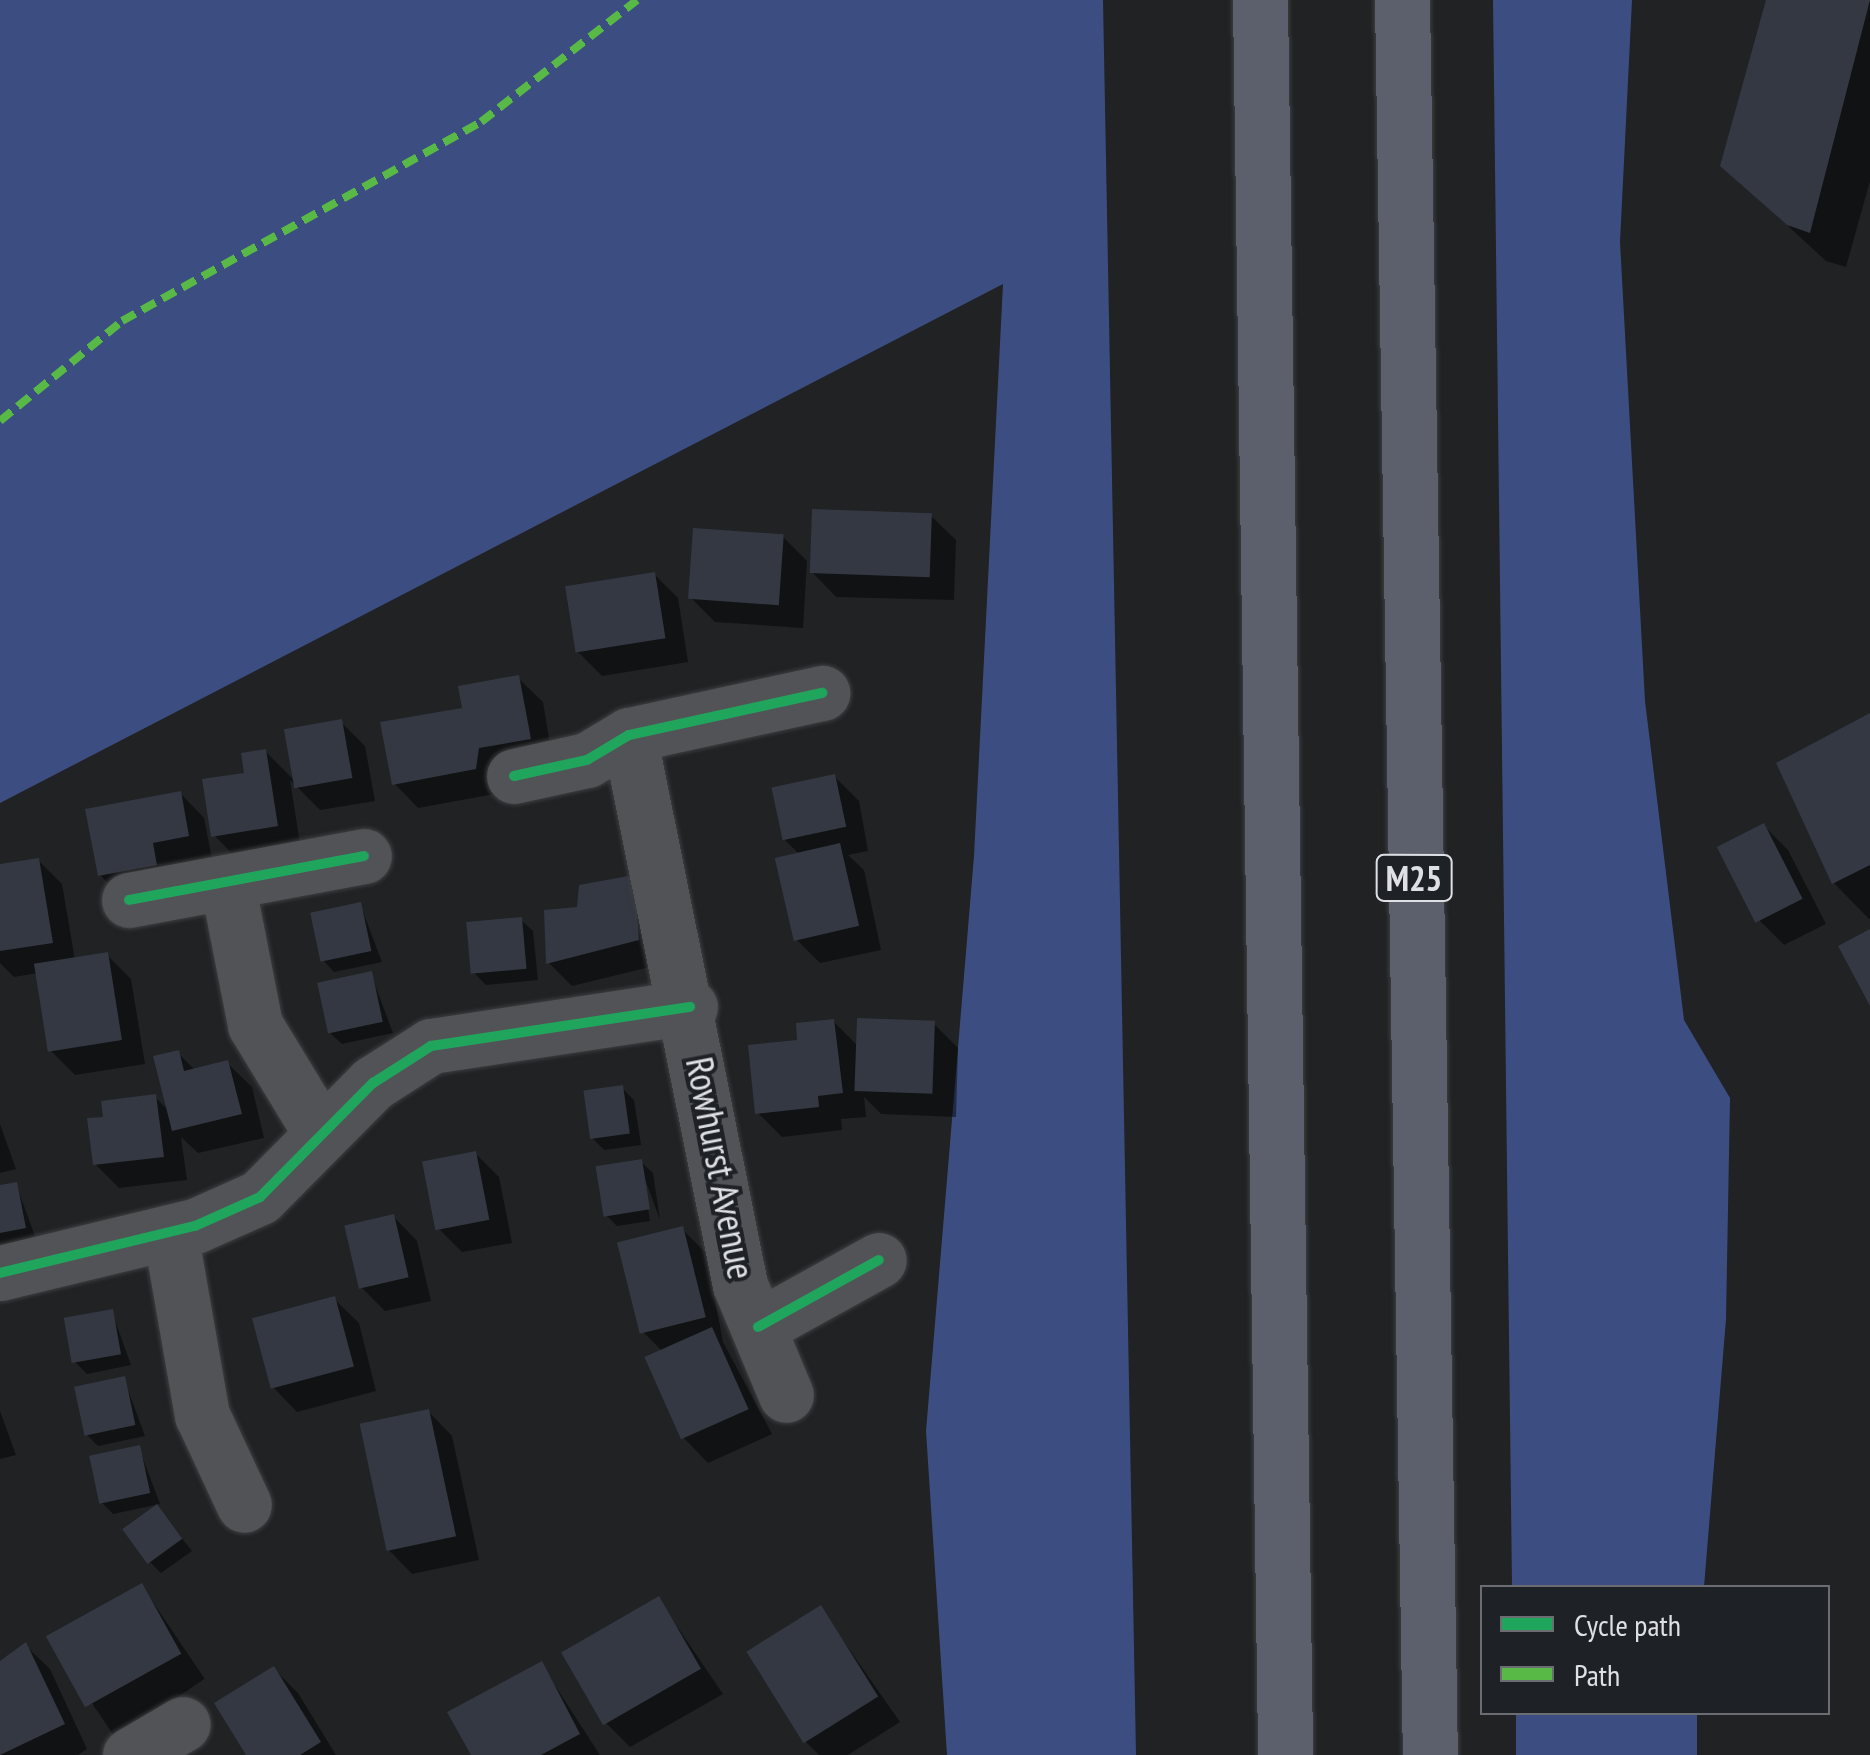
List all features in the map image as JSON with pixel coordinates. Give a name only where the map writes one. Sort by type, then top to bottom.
[{"type":"highway","points":[[1260,0],[1285,1755]]},
{"type":"highway","name":"M25","points":[[1402,0],[1430,1755]]},
{"type":"street","points":[[514,776],[587,760],[628,735],[822,694]]},
{"type":"street","name":"Rowhurst Avenue","points":[[628,735],[690,1008],[740,1285],[786,1396]]},
{"type":"street","points":[[129,900],[364,856]]},
{"type":"street","points":[[227,882],[255,1025],[320,1132]]},
{"type":"street","name":"Rowhurst Avenue","points":[[0,1273],[170,1232],[260,1197],[320,1132],[431,1046],[690,1008]]},
{"type":"street","points":[[170,1232],[202,1415],[244,1505]]},
{"type":"street","name":"Rowhurst Avenue","points":[[758,1328],[880,1260]]},
{"type":"street","points":[[130,1755],[182,1724]]},
{"type":"shaded area","points":[[0,0],[1103,0],[1136,1755],[947,1755],[926,1431],[974,856],[1003,284],[0,803]]},
{"type":"shaded area","points":[[1493,0],[1632,0],[1620,242],[1645,701],[1684,1020],[1730,1098],[1726,1319],[1704,1585],[1512,1585]]},
{"type":"shaded area","points":[[1516,1715],[1697,1715],[1697,1755],[1516,1755]]},
{"type":"building","points":[[1766,0],[1870,0],[1810,233],[1787,225],[1720,166]]},
{"type":"building","points":[[812,509],[932,513],[930,577],[810,573]]},
{"type":"building","points":[[693,528],[784,534],[779,605],[688,599]]},
{"type":"building","points":[[655,572],[665,638],[576,652],[565,586]]},
{"type":"building","points":[[519,675],[531,739],[479,748],[476,769],[392,785],[380,722],[462,708],[458,686]]},
{"type":"building","points":[[1870,713],[1870,865],[1832,884],[1776,763]]},
{"type":"building","points":[[342,719],[352,778],[294,788],[284,729]]},
{"type":"building","points":[[266,749],[278,826],[211,837],[202,779],[244,773],[241,753]]},
{"type":"building","points":[[835,774],[846,827],[783,840],[771,788]]},
{"type":"building","points":[[181,791],[189,836],[153,843],[157,865],[98,876],[85,809]]},
{"type":"building","points":[[1764,823],[1803,899],[1755,923],[1717,847]]},
{"type":"building","points":[[840,843],[859,926],[794,941],[775,858]]},
{"type":"building","points":[[39,858],[53,943],[0,951],[0,864]]},
{"type":"building","points":[[634,875],[639,940],[546,964],[544,910],[577,907],[579,885]]},
{"type":"building","points":[[361,902],[371,951],[321,962],[310,913]]},
{"type":"building","points":[[522,917],[527,969],[471,974],[466,922]]},
{"type":"building","points":[[1870,929],[1870,1006],[1838,946]]},
{"type":"building","points":[[108,952],[122,1040],[48,1052],[34,964]]},
{"type":"building","points":[[372,971],[383,1022],[328,1034],[317,983]]},
{"type":"building","points":[[857,1018],[935,1021],[932,1094],[854,1091]]},
{"type":"building","points":[[834,1019],[843,1093],[818,1096],[819,1107],[755,1114],[748,1045],[797,1040],[796,1023]]},
{"type":"building","points":[[179,1050],[184,1071],[228,1060],[242,1114],[172,1131],[153,1056]]},
{"type":"building","points":[[623,1085],[630,1134],[590,1139],[583,1091]]},
{"type":"building","points":[[156,1094],[164,1157],[93,1165],[87,1118],[103,1117],[101,1101]]},
{"type":"building","points":[[476,1151],[489,1220],[435,1230],[422,1161]]},
{"type":"building","points":[[642,1159],[650,1209],[604,1217],[596,1166]]},
{"type":"building","points":[[17,1182],[26,1228],[0,1233],[0,1185]]},
{"type":"building","points":[[394,1214],[409,1277],[359,1289],[344,1225]]},
{"type":"building","points":[[683,1226],[706,1317],[640,1334],[617,1242]]},
{"type":"building","points":[[335,1296],[354,1367],[271,1389],[252,1318]]},
{"type":"building","points":[[113,1309],[121,1354],[72,1363],[64,1318]]},
{"type":"building","points":[[712,1327],[749,1409],[681,1439],[644,1357]]},
{"type":"building","points":[[125,1376],[135,1425],[85,1436],[74,1387]]},
{"type":"building","points":[[429,1409],[456,1536],[387,1551],[360,1424]]},
{"type":"building","points":[[140,1445],[150,1493],[99,1504],[89,1456]]},
{"type":"building","points":[[157,1504],[182,1539],[147,1564],[122,1529]]},
{"type":"building","points":[[142,1583],[181,1654],[85,1707],[46,1636]]},
{"type":"building","points":[[659,1596],[701,1669],[603,1725],[561,1652]]},
{"type":"building","points":[[821,1605],[878,1697],[804,1743],[746,1652]]},
{"type":"building","points":[[26,1642],[65,1724],[0,1755],[0,1661]]},
{"type":"building","points":[[542,1661],[580,1734],[541,1755],[471,1755],[447,1712]]},
{"type":"building","points":[[274,1666],[321,1742],[300,1755],[246,1755],[214,1703]]},
{"type":"marked path","points":[[0,421],[122,321],[481,122],[637,0]]},
{"type":"cycle path","points":[[514,776],[587,760],[629,735],[822,693]]},
{"type":"cycle path","points":[[129,900],[364,856]]},
{"type":"cycle path","points":[[0,1273],[195,1226],[260,1197],[373,1083],[431,1046],[690,1007]]},
{"type":"cycle path","points":[[758,1327],[879,1260]]}]
